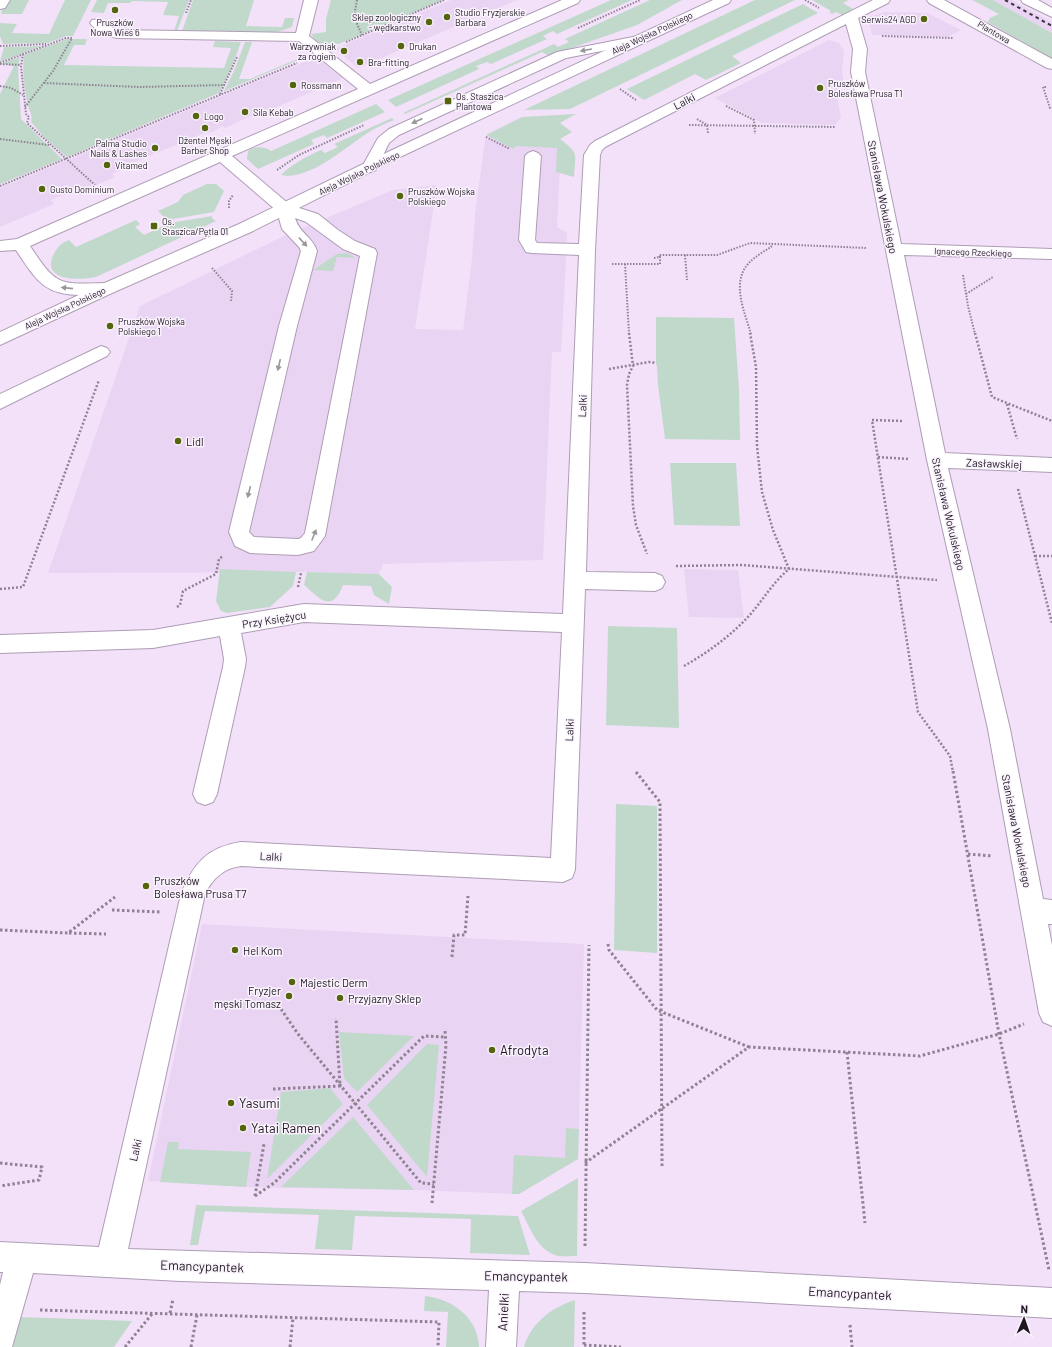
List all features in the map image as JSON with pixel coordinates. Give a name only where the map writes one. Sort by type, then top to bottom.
[{"type":"street","points":[[0,5],[3,0]]},
{"type":"street","points":[[302,37],[311,0]]},
{"type":"street","points":[[0,246],[20,244],[573,0]]},
{"type":"street","name":"Lalki","points":[[110,1263],[196,886],[200,879],[217,861],[233,854],[563,870],[592,155],[595,148],[600,144],[883,0]]},
{"type":"street","name":"Plantowa","points":[[934,0],[1052,65]]},
{"type":"street","points":[[1028,0],[1052,13]]},
{"type":"street","name":"Aleja Wojska Polskiego","points":[[0,339],[106,289],[284,209],[721,1]]},
{"type":"street","name":"Stanisława Wokulskiego","points":[[850,16],[859,44],[858,72],[936,460],[1042,911],[1052,1013]]},
{"type":"street","points":[[97,23],[107,32],[117,34],[302,37],[368,90]]},
{"type":"street","points":[[370,167],[383,141],[394,132],[562,56],[638,40]]},
{"type":"street","points":[[221,155],[284,209],[312,218],[349,245],[369,253],[318,524],[314,539],[307,545],[298,547],[250,545],[244,542],[239,535],[288,326],[309,251],[308,245],[290,230],[284,209]]},
{"type":"street","points":[[533,156],[527,240],[532,248],[587,250]]},
{"type":"street","points":[[20,244],[43,277],[57,286],[70,289],[106,289]]},
{"type":"street","name":"Ignacego Rzeckiego","points":[[893,249],[1052,254]]},
{"type":"street","points":[[0,402],[101,352]]},
{"type":"street","name":"Zasławskiej","points":[[936,460],[1052,465]]},
{"type":"street","points":[[575,580],[656,582]]},
{"type":"street","name":"Przy Księżycu","points":[[0,644],[138,641],[293,614],[314,613],[574,623]]},
{"type":"street","points":[[205,794],[234,667],[235,658],[230,626]]},
{"type":"street","points":[[0,1340],[11,1258]]},
{"type":"street","name":"Emancypantek","points":[[11,1258],[110,1263],[585,1278],[1052,1303]]},
{"type":"street","name":"Anielki","points":[[501,1347],[505,1276]]},
{"type":"path","points":[[357,0],[354,16],[362,35]]},
{"type":"path","points":[[0,186],[321,53],[444,0]]},
{"type":"path","points":[[875,36],[953,38]]},
{"type":"path","points":[[0,63],[48,44],[66,38],[72,38],[44,83],[25,107]]},
{"type":"path","points":[[0,46],[48,44]]},
{"type":"path","points":[[220,95],[238,53]]},
{"type":"path","points":[[23,54],[21,65],[26,114],[29,117]]},
{"type":"path","points":[[0,63],[21,65]]},
{"type":"path","points":[[44,83],[139,87],[225,85]]},
{"type":"path","points":[[0,86],[12,88],[24,95]]},
{"type":"path","points":[[1048,86],[1043,87],[1050,108],[1052,108]]},
{"type":"path","points":[[723,104],[754,120],[755,134]]},
{"type":"path","points":[[29,117],[27,123],[66,159],[70,160],[96,187]]},
{"type":"path","points":[[687,125],[836,127]]},
{"type":"path","points":[[484,136],[516,152],[533,156]]},
{"type":"path","points":[[0,139],[50,145]]},
{"type":"path","points":[[230,211],[228,208],[229,200],[236,192]]},
{"type":"path","points":[[654,258],[660,257],[659,255],[717,255],[750,243],[893,249]]},
{"type":"path","points":[[772,244],[771,247],[751,260],[745,267],[741,277],[740,293],[754,344],[757,379],[757,434],[761,486],[770,524],[788,564],[788,569]]},
{"type":"path","points":[[685,255],[687,280]]},
{"type":"path","points":[[606,264],[660,264],[660,257]]},
{"type":"path","points":[[626,264],[628,325],[633,366],[629,374],[627,384],[633,506],[636,525],[643,547],[650,559]]},
{"type":"path","points":[[210,266],[232,291],[231,301]]},
{"type":"path","points":[[966,294],[992,397],[1052,421]]},
{"type":"path","points":[[604,370],[649,362],[656,363]]},
{"type":"path","points":[[0,588],[23,587],[101,375]]},
{"type":"path","points":[[1007,403],[1018,444]]},
{"type":"path","points":[[929,421],[872,420],[918,712],[950,756],[999,1034],[1049,1270]]},
{"type":"path","points":[[1017,484],[1052,623]]},
{"type":"path","points":[[293,614],[307,545]]},
{"type":"path","points":[[1035,556],[1052,556]]},
{"type":"path","points":[[174,608],[180,605],[183,591],[216,574],[219,559]]},
{"type":"path","points":[[674,566],[742,565],[896,578],[965,581]]},
{"type":"path","points":[[684,666],[696,660],[753,612],[763,595],[777,578],[788,569]]},
{"type":"path","points":[[636,772],[660,802],[662,1166]]},
{"type":"path","points":[[968,854],[996,856]]},
{"type":"path","points":[[452,957],[454,934],[465,935],[470,866]]},
{"type":"path","points":[[68,933],[115,897]]},
{"type":"path","points":[[112,910],[189,913]]},
{"type":"path","points":[[0,930],[106,934]]},
{"type":"path","points":[[608,944],[609,950],[657,1010],[749,1047],[920,1056],[999,1034],[1025,1024],[1031,1024]]},
{"type":"path","points":[[585,1249],[589,945]]},
{"type":"path","points":[[281,1009],[298,1034],[355,1105],[421,1183],[434,1184]]},
{"type":"path","points":[[336,1018],[340,1086]]},
{"type":"path","points":[[432,1203],[445,1031]]},
{"type":"path","points":[[264,1144],[255,1196],[274,1183],[424,1036],[445,1037]]},
{"type":"path","points":[[585,1163],[749,1047]]},
{"type":"path","points":[[847,1052],[865,1223]]},
{"type":"path","points":[[273,1089],[340,1086]]},
{"type":"path","points":[[0,1164],[42,1167],[39,1180],[0,1186]]},
{"type":"path","points":[[170,1314],[172,1304]]},
{"type":"path","points":[[584,1308],[584,1346],[621,1347]]},
{"type":"path","points":[[37,1310],[439,1322],[438,1347]]},
{"type":"path","points":[[125,1347],[152,1314]]},
{"type":"path","points":[[191,1347],[197,1315]]},
{"type":"path","points":[[290,1347],[293,1318]]},
{"type":"shaded area","points":[[451,0],[517,0],[358,68],[335,49]]},
{"type":"shaded area","points":[[993,0],[1012,0],[1052,22],[1052,33]]},
{"type":"shaded area","points":[[885,12],[927,13],[961,30],[948,37],[872,35],[868,17]]},
{"type":"shaded area","points":[[829,40],[839,43],[844,51],[842,71],[844,85],[836,91],[841,118],[835,125],[762,123],[715,98]]},
{"type":"shaded area","points":[[316,57],[343,78],[266,112],[262,109],[252,113],[253,115],[225,128],[223,126],[214,131],[204,133],[130,164],[131,166],[112,174],[115,177],[85,190],[82,187],[51,200],[54,204],[0,227],[0,188]]},
{"type":"shaded area","points":[[485,139],[561,145],[557,227],[567,232],[566,261],[561,352],[552,352],[543,560],[383,564],[379,574],[307,572],[48,573],[140,306],[290,233],[393,190],[437,185],[415,329],[463,330],[472,258],[475,215]]},
{"type":"shaded area","points":[[684,569],[738,570],[744,618],[689,617]]},
{"type":"shaded area","points":[[202,924],[584,944],[578,1159],[519,1194],[414,1190],[246,1187],[148,1181]]},
{"type":"green space","points":[[8,0],[29,0],[22,14],[2,14],[1,12]]},
{"type":"green space","points":[[65,0],[91,0],[73,36],[66,36],[48,43],[3,44],[0,36],[0,23],[17,24],[12,33],[49,34]]},
{"type":"green space","points":[[97,0],[189,0],[177,31],[174,31],[179,16],[163,15],[168,2],[132,1],[130,3],[108,3],[104,13],[91,12]]},
{"type":"green space","points":[[193,0],[254,0],[246,26],[282,27],[285,18],[294,18],[292,27],[277,32],[182,31]]},
{"type":"green space","points":[[331,0],[443,0],[324,50],[311,34],[326,32],[326,19]]},
{"type":"green space","points":[[611,0],[632,0],[557,34],[553,31],[543,36],[547,39],[491,64],[487,62],[476,66],[479,69],[396,107],[388,100]]},
{"type":"green space","points":[[650,0],[682,0],[637,25],[549,56],[542,52],[405,114],[403,113],[554,44],[558,47],[569,42],[565,39]]},
{"type":"green space","points":[[755,0],[795,0],[570,109],[524,110]]},
{"type":"green space","points":[[812,0],[849,0],[843,3],[853,9],[842,15],[836,12],[832,14],[829,12],[831,11]]},
{"type":"green space","points":[[972,0],[993,0],[1052,33],[1052,59],[988,22],[990,18],[999,14]]},
{"type":"green space","points":[[803,4],[818,13],[732,56],[741,63],[706,80],[695,74],[644,100],[627,89]]},
{"type":"green space","points":[[67,39],[87,39],[85,45],[74,45],[64,65],[224,68],[231,48],[213,47],[215,41],[241,42],[230,72],[219,93],[67,157],[45,138],[31,122],[25,90],[23,66],[24,55]]},
{"type":"green space","points":[[245,42],[252,42],[239,79],[250,79],[307,55],[308,56],[224,91],[234,71]]},
{"type":"green space","points":[[42,46],[0,62],[4,47]]},
{"type":"green space","points":[[20,57],[18,67],[21,119],[62,159],[0,184],[0,94],[14,66],[0,64]]},
{"type":"green space","points":[[376,104],[385,112],[327,138],[324,135],[311,140],[314,144],[258,169],[247,159],[248,151],[251,149],[262,147],[271,151]]},
{"type":"green space","points":[[576,114],[560,123],[572,132],[560,139],[571,148],[575,155],[574,177],[556,172],[557,148],[516,146],[514,149],[486,135],[522,117]]},
{"type":"green space","points":[[392,118],[394,120],[369,132],[326,162],[303,173],[292,176],[281,175],[290,167],[305,158],[321,150],[325,153],[338,147],[334,144]]},
{"type":"green space","points":[[207,184],[216,184],[224,191],[214,212],[167,220],[158,211],[178,202],[183,195]]},
{"type":"green space","points":[[212,216],[212,218],[216,221],[96,277],[80,279],[63,277],[56,274],[52,269],[51,262],[57,248],[69,240],[76,247],[136,220],[140,224],[135,227],[144,235],[170,223]]},
{"type":"green space","points":[[347,253],[356,258],[337,257],[333,271],[313,270],[337,254]]},
{"type":"green space","points":[[656,317],[734,318],[739,390],[740,440],[665,439],[656,364]]},
{"type":"green space","points":[[670,463],[736,463],[740,526],[674,525]]},
{"type":"green space","points":[[220,569],[296,572],[293,586],[270,607],[227,613],[221,611],[216,601]]},
{"type":"green space","points":[[307,572],[379,574],[392,587],[389,604],[374,595],[371,586],[343,585],[335,599],[325,601],[320,599],[304,585]]},
{"type":"green space","points":[[608,626],[677,628],[679,728],[606,725]]},
{"type":"green space","points":[[616,804],[657,806],[657,953],[614,950]]},
{"type":"green space","points":[[339,1032],[414,1036],[357,1092],[344,1078]]},
{"type":"green space","points":[[427,1044],[439,1045],[427,1177],[367,1105]]},
{"type":"green space","points":[[330,1088],[343,1104],[267,1179],[281,1092]]},
{"type":"green space","points":[[353,1117],[414,1190],[281,1187]]},
{"type":"green space","points":[[566,1128],[579,1129],[578,1159],[519,1194],[512,1194],[514,1155],[565,1158]]},
{"type":"green space","points":[[168,1142],[179,1142],[178,1149],[251,1152],[246,1187],[160,1182]]},
{"type":"green space","points":[[578,1178],[577,1256],[558,1256],[551,1253],[539,1244],[521,1211]]},
{"type":"green space","points":[[196,1205],[518,1216],[530,1255],[470,1253],[471,1219],[355,1216],[352,1250],[315,1249],[319,1215],[205,1211],[198,1245],[190,1245]]},
{"type":"green space","points":[[425,1296],[445,1301],[462,1311],[469,1318],[474,1327],[478,1336],[479,1347],[446,1347],[448,1312],[424,1311]]},
{"type":"green space","points":[[575,1300],[574,1347],[524,1347],[527,1338],[537,1323],[558,1307]]},
{"type":"green space","points":[[20,1317],[132,1321],[114,1347],[13,1347]]},
{"type":"railway","points":[[1005,0],[1052,26]]},
{"type":"place","name":"Pruszków Nowa Wieś 6","points":[[115,10]]},
{"type":"place","name":"Studio Fryzjerskie Barbara","points":[[447,17]]},
{"type":"place","name":"Serwis24 AGD","points":[[924,19]]},
{"type":"place","name":"Sklep zoologiczny - wędkarstwo","points":[[429,22]]},
{"type":"place","name":"Drukan","points":[[401,46]]},
{"type":"place","name":"Warzywniak za rogiem","points":[[344,51]]},
{"type":"place","name":"Bra-fitting","points":[[360,62]]},
{"type":"place","name":"Rossmann","points":[[293,85]]},
{"type":"place","name":"Pruszków Bolesława Prusa T1","points":[[820,88]]},
{"type":"place","name":"Os. Staszica Plantowa","points":[[448,101]]},
{"type":"place","name":"Sila Kebab","points":[[245,112]]},
{"type":"place","name":"Logo","points":[[196,116]]},
{"type":"place","name":"Dżentel Męski Barber Shop","points":[[205,128]]},
{"type":"place","name":"Palma Studio Nails & Lashes","points":[[155,148]]},
{"type":"place","name":"Vitamed","points":[[107,165]]},
{"type":"place","name":"Gusto Dominium","points":[[42,189]]},
{"type":"place","name":"Pruszków Wojska Polskiego","points":[[400,196]]},
{"type":"place","name":"Os. Staszica/Pętla 01","points":[[154,226]]},
{"type":"place","name":"Pruszków Wojska Polskiego 1","points":[[110,326]]},
{"type":"place","name":"Lidl","points":[[178,441]]},
{"type":"place","name":"Pruszków Bolesława Prusa T7","points":[[146,886]]},
{"type":"place","name":"Hel Kom","points":[[235,950]]},
{"type":"place","name":"Majestic Derm","points":[[292,982]]},
{"type":"place","name":"Fryzjer męski Tomasz","points":[[289,996]]},
{"type":"place","name":"Przyjazny Sklep","points":[[340,998]]},
{"type":"place","name":"Afrodyta","points":[[492,1050]]},
{"type":"place","name":"Yasumi","points":[[231,1103]]},
{"type":"place","name":"Yatai Ramen","points":[[243,1128]]}]
